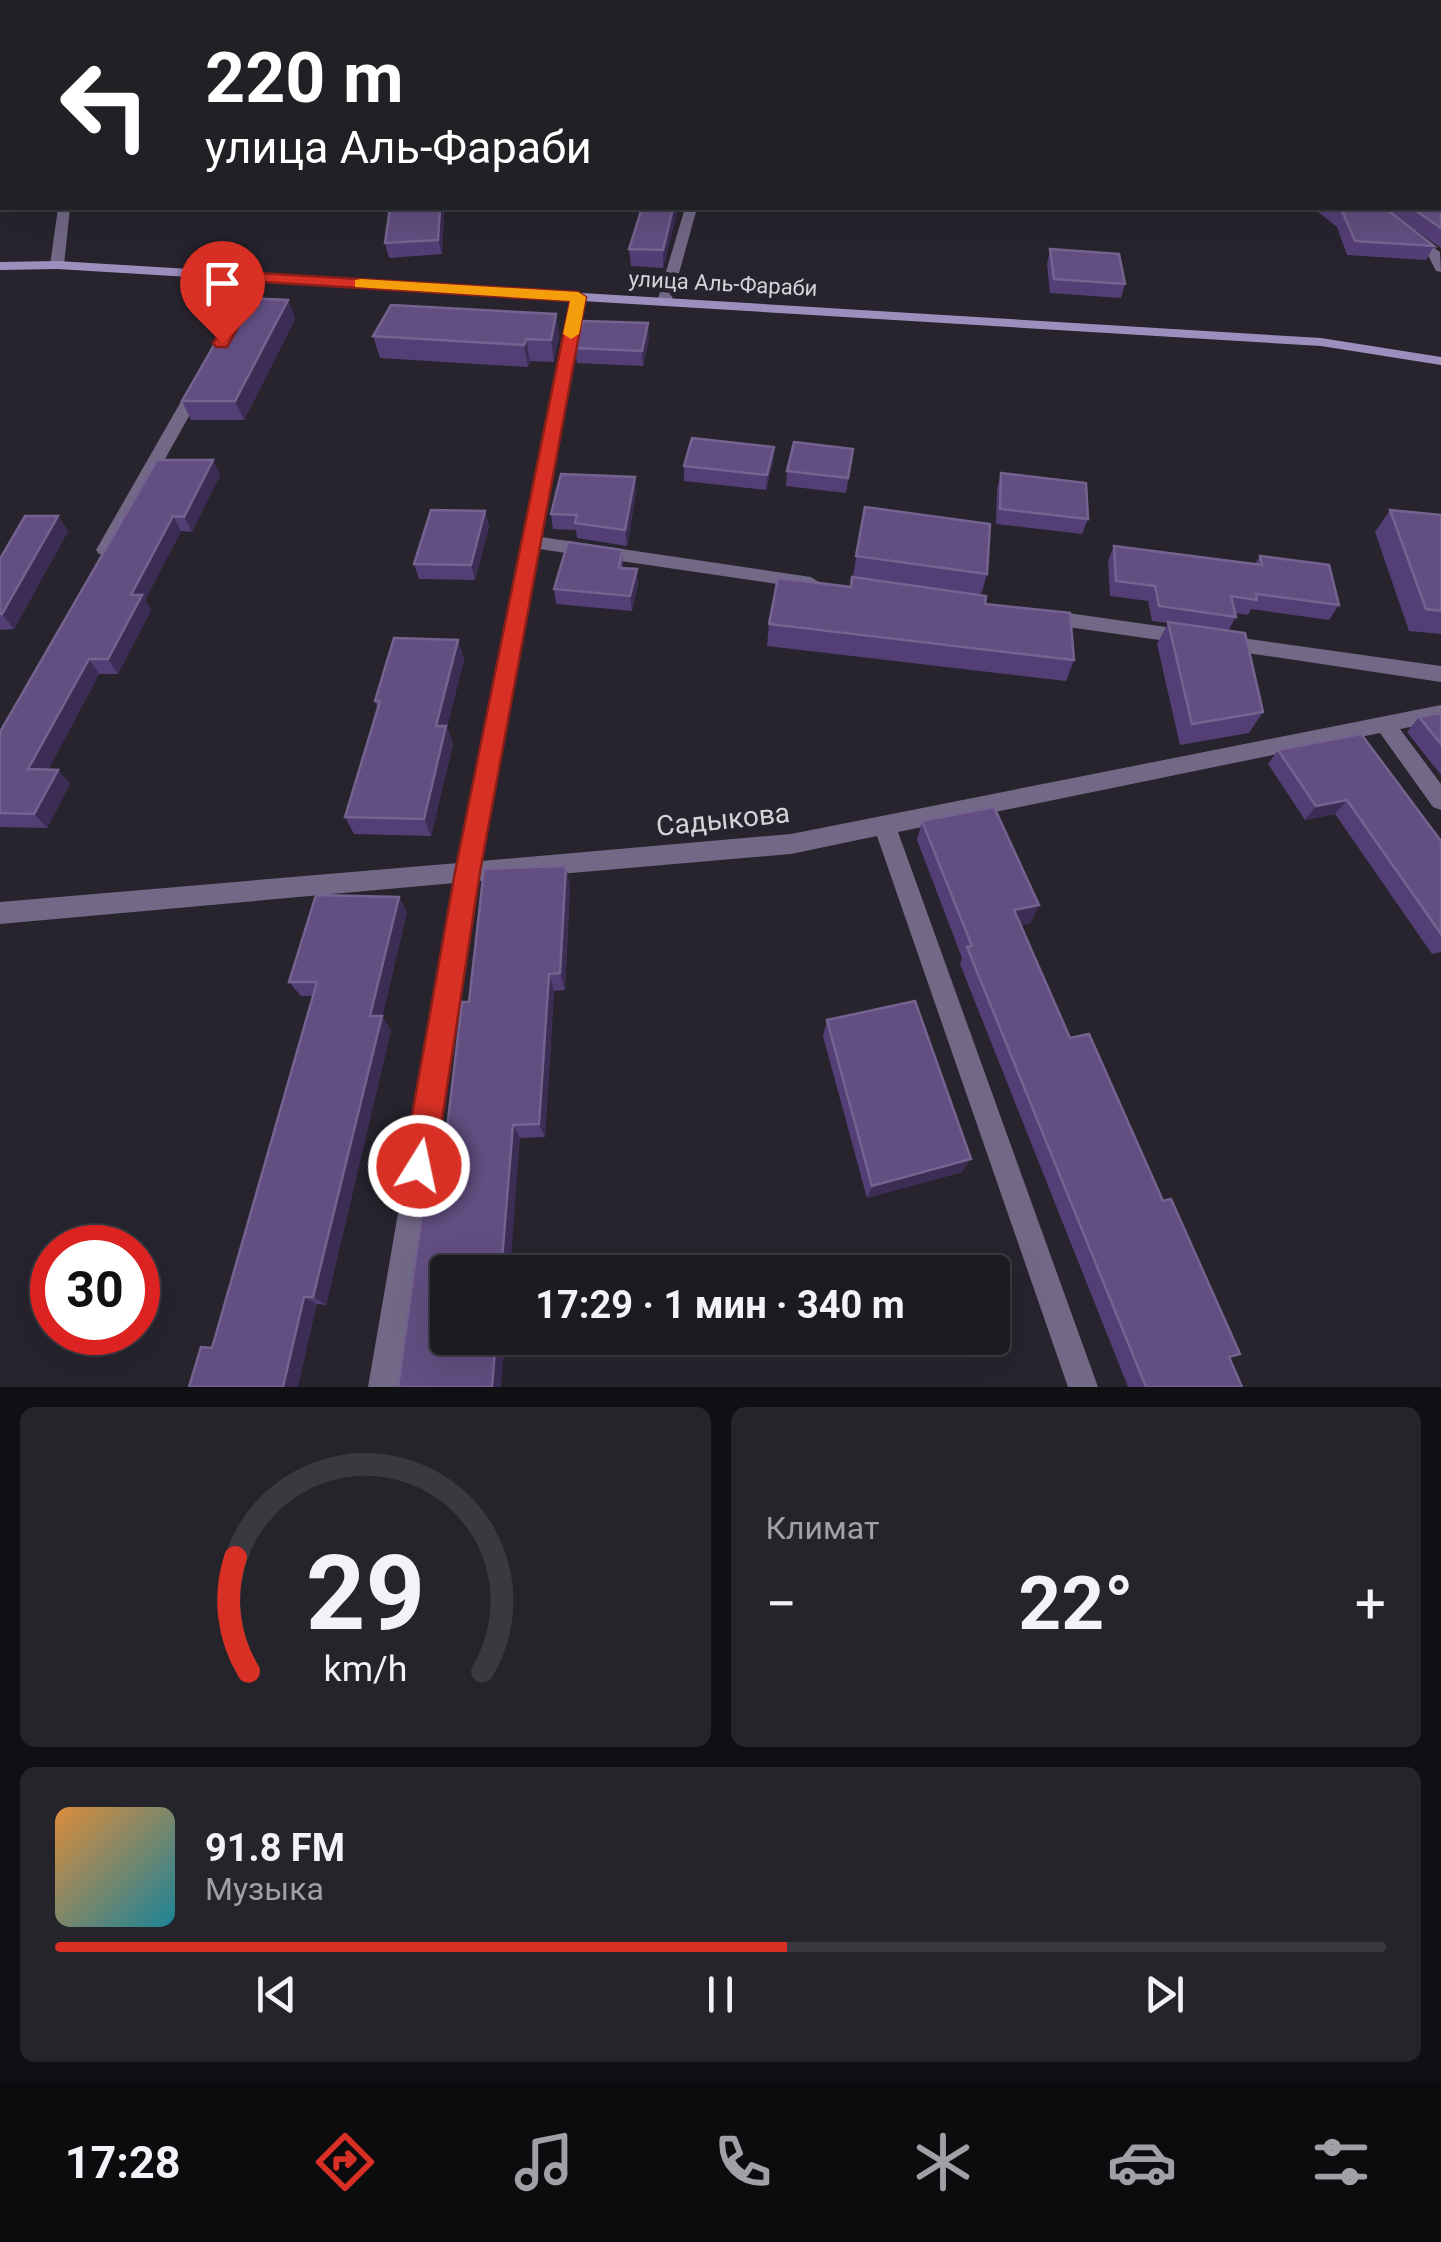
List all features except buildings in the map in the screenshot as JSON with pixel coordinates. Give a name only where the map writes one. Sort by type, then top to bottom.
[{"type":"main road","name":"улица Аль-Фараби","points":[[0,266],[57,266],[1322,342],[1441,361]]},
{"type":"street","points":[[57,266],[64,210]]},
{"type":"street","points":[[664,302],[689,210]]},
{"type":"street","points":[[1375,210],[1435,255],[1441,268]]},
{"type":"street","points":[[230,328],[258,278]]},
{"type":"street","points":[[383,1387],[468,872],[578,297]]},
{"type":"street","points":[[96,567],[210,363]]},
{"type":"street","points":[[531,542],[828,585]]},
{"type":"street","points":[[1026,614],[1441,674]]},
{"type":"street","name":"Садыкова","points":[[0,913],[791,844],[1441,713]]},
{"type":"street","points":[[1385,724],[1441,801]]},
{"type":"street","points":[[884,825],[1083,1387]]},
{"type":"slow traffic","points":[[361,284],[578,297],[571,334]]},
{"type":"route","points":[[222,343],[258,278],[578,297],[468,872],[419,1166]]}]
